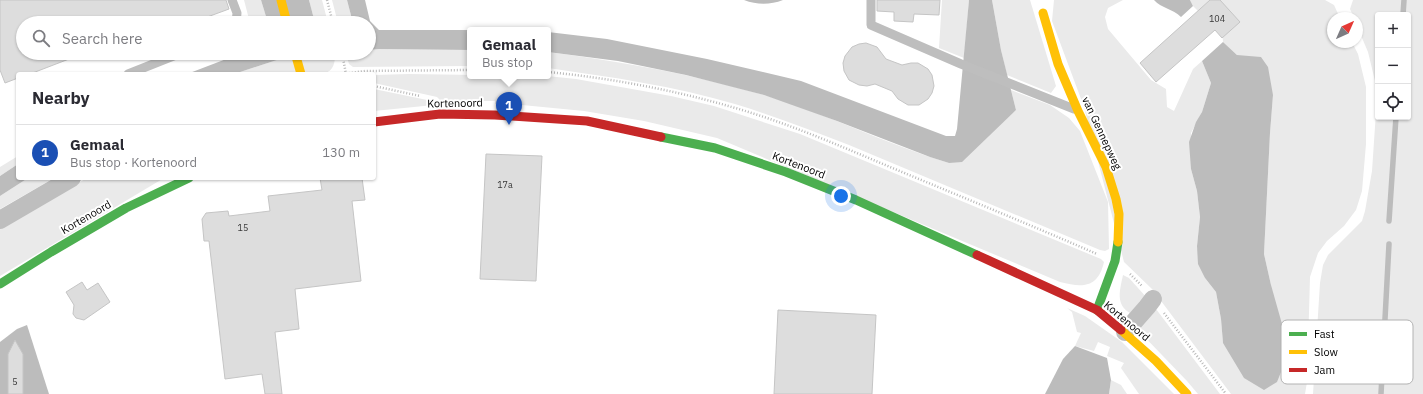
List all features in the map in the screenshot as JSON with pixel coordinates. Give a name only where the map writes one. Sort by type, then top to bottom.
[{"type":"street","points":[[281,0],[285,16]]},
{"type":"street","name":"van Gennepweg","points":[[1043,13],[1058,64],[1078,111],[1106,167],[1116,199],[1119,233],[1115,261],[1098,310]]},
{"type":"street","points":[[297,60],[300,72]]},
{"type":"street","name":"Kortenoord","points":[[376,122],[440,114],[495,115],[587,121],[715,148],[786,172],[856,200],[1098,310],[1125,332],[1174,378],[1187,394]]},
{"type":"street","points":[[0,220],[69,180]]},
{"type":"street","name":"Kortenoord","points":[[0,284],[126,208],[185,180]]},
{"type":"street","points":[[1125,332],[1153,299]]},
{"type":"lane","points":[[232,0],[237,16]]},
{"type":"lane","points":[[871,0],[870,25],[961,64],[1078,111]]},
{"type":"lane","points":[[133,72],[163,60]]},
{"type":"path","points":[[327,0],[331,16]]},
{"type":"path","points":[[343,60],[345,72]]},
{"type":"path","points":[[358,72],[467,70]]},
{"type":"path","points":[[551,72],[660,89],[759,116],[828,141],[1115,261],[1132,275],[1153,299],[1226,394]]},
{"type":"path","points":[[376,86],[433,98],[438,104],[440,114]]},
{"type":"shaded area","points":[[244,0],[261,0],[266,16],[248,16]]},
{"type":"shaded area","points":[[261,0],[309,0],[313,16],[266,16]]},
{"type":"shaded area","points":[[309,0],[322,0],[326,16],[313,16]]},
{"type":"shaded area","points":[[332,0],[347,0],[351,16],[336,16]]},
{"type":"shaded area","points":[[347,0],[365,0],[369,16],[351,16]]},
{"type":"shaded area","points":[[744,0],[783,0],[764,4]]},
{"type":"shaded area","points":[[942,0],[969,0],[964,58],[939,48]]},
{"type":"shaded area","points":[[969,0],[992,0],[1001,50],[1016,110],[962,162],[949,163],[764,95],[686,75],[618,61],[551,52],[551,32],[607,39],[707,59],[801,81],[946,136],[955,136],[957,129]]},
{"type":"shaded area","points":[[992,0],[1030,0],[1056,86],[1051,93],[1007,75]]},
{"type":"shaded area","points":[[1054,0],[1123,0],[1108,8],[1105,17],[1108,29],[1151,80],[1166,89],[1167,107],[1174,111],[1193,69],[1202,61],[1211,83],[1202,112],[1191,133],[1191,169],[1197,191],[1200,217],[1197,246],[1205,278],[1216,292],[1221,319],[1223,343],[1271,285],[1264,254],[1273,95],[1237,55],[1223,42],[1220,0],[1325,0],[1334,5],[1337,12],[1327,12],[1327,48],[1355,48],[1358,54],[1366,87],[1366,144],[1362,191],[1356,210],[1344,226],[1327,241],[1318,253],[1310,277],[1309,320],[1281,320],[1281,384],[1307,384],[1305,394],[1231,394],[1152,289],[1124,262],[1084,107],[1052,21]]},
{"type":"shaded area","points":[[1154,0],[1190,0],[1193,6],[1181,17]]},
{"type":"shaded area","points":[[1190,0],[1210,0],[1198,11]]},
{"type":"shaded area","points":[[1353,0],[1423,0],[1423,394],[1313,394],[1314,384],[1413,384],[1413,320],[1318,320],[1320,283],[1323,265],[1328,255],[1362,221],[1365,211],[1372,171],[1375,120],[1411,120],[1411,12],[1375,12],[1375,81],[1368,52],[1363,40],[1363,12],[1351,12],[1350,9]]},
{"type":"shaded area","points":[[376,27],[379,30],[467,30],[467,50],[376,49]]},
{"type":"shaded area","points":[[1223,42],[1237,55],[1261,57],[1268,67],[1273,95],[1264,254],[1281,320],[1281,372],[1277,382],[1264,390],[1244,378],[1223,343],[1221,319],[1216,292],[1205,278],[1198,264],[1197,246],[1200,217],[1197,191],[1191,169],[1189,142],[1196,122],[1202,112],[1211,83],[1202,61]]},
{"type":"shaded area","points":[[376,49],[467,50],[467,66],[353,67],[349,64],[348,60],[376,60]]},
{"type":"shaded area","points":[[551,52],[658,69],[754,92],[811,111],[902,147],[949,163],[1016,110],[1011,90],[1050,105],[1069,118],[1080,131],[1108,202],[1109,249],[1105,251],[1100,250],[849,145],[750,109],[689,92],[551,68]]},
{"type":"shaded area","points":[[224,60],[277,60],[240,72],[192,72]]},
{"type":"shaded area","points":[[277,60],[335,60],[332,68],[327,72],[240,72]]},
{"type":"shaded area","points":[[376,75],[467,75],[467,79],[551,79],[551,76],[576,79],[671,96],[714,106],[800,134],[1101,259],[1104,262],[1098,277],[1088,284],[1076,285],[1060,282],[717,138],[644,121],[584,111],[495,104],[495,101],[441,101],[437,97],[376,83]]},
{"type":"shaded area","points":[[376,89],[432,101],[434,105],[376,111]]},
{"type":"shaded area","points":[[16,157],[16,165],[0,176],[0,167]]},
{"type":"shaded area","points":[[16,165],[16,180],[25,180],[0,196],[0,176]]},
{"type":"shaded area","points":[[25,180],[51,180],[0,209],[0,196]]},
{"type":"shaded area","points":[[84,180],[161,180],[0,276],[0,228]]},
{"type":"shaded area","points":[[1123,275],[1129,278],[1147,298],[1130,313],[1125,309],[1120,301]]},
{"type":"shaded area","points":[[1067,308],[1085,316],[1122,342],[1174,394],[1139,394],[1121,368],[1124,363],[1107,356],[1110,347],[1098,342],[1094,351],[1075,346],[1081,333],[1077,332],[1072,312]]},
{"type":"shaded area","points":[[1156,309],[1220,394],[1198,394],[1136,328]]},
{"type":"shaded area","points":[[27,325],[49,394],[0,394],[0,342],[17,329]]},
{"type":"shaded area","points":[[1075,346],[1107,358],[1111,380],[1109,394],[1045,394],[1063,359]]},
{"type":"shaded area","points":[[1111,380],[1121,385],[1127,394],[1109,394]]},
{"type":"building","points":[[0,0],[226,0],[229,9],[210,16],[16,16],[16,60],[66,60],[35,72],[16,72],[16,79],[5,83],[0,70]]},
{"type":"building","points":[[877,0],[940,0],[939,15],[914,14],[913,22],[894,21],[894,12],[877,11]]},
{"type":"building","points":[[1210,0],[1220,0],[1240,22],[1222,38],[1215,30],[1156,82],[1140,63]]},
{"type":"building","points":[[866,43],[877,47],[886,59],[902,65],[918,63],[928,69],[932,75],[934,86],[928,99],[919,105],[908,105],[898,99],[892,91],[875,84],[867,86],[859,85],[849,80],[844,71],[843,63],[845,56],[852,47]]},
{"type":"building","points":[[486,154],[542,156],[536,281],[480,279]]},
{"type":"building","points":[[320,180],[362,180],[365,200],[352,201],[361,281],[295,289],[299,329],[275,332],[282,394],[265,394],[262,374],[225,379],[209,241],[204,241],[202,219],[206,213],[228,211],[229,216],[270,211],[268,196],[322,190]]},
{"type":"building","points":[[82,282],[87,290],[98,283],[110,302],[84,320],[76,318],[73,314],[74,305],[66,292]]},
{"type":"building","points":[[778,310],[876,315],[872,394],[774,394]]},
{"type":"building","points":[[15,340],[23,354],[23,394],[8,394],[8,354]]},
{"type":"waterway","points":[[1403,12],[1404,0]]},
{"type":"waterway","points":[[1389,221],[1396,120]]},
{"type":"waterway","points":[[1385,320],[1389,244]]},
{"type":"waterway","points":[[1381,394],[1382,384]]},
{"type":"traffic: fast","points":[[661,137],[715,148],[786,172],[856,200],[977,255]]},
{"type":"traffic: fast","points":[[0,284],[126,208],[185,180]]},
{"type":"traffic: fast","points":[[1097,310],[1115,261],[1118,242]]},
{"type":"traffic: slow","points":[[281,0],[285,16]]},
{"type":"traffic: slow","points":[[1043,13],[1058,64],[1078,111],[1106,167],[1119,214],[1118,242]]},
{"type":"traffic: slow","points":[[297,60],[300,72]]},
{"type":"traffic: slow","points":[[1121,330],[1156,361],[1187,394]]},
{"type":"traffic: jam","points":[[376,122],[440,114],[495,115],[587,121],[661,137]]},
{"type":"traffic: jam","points":[[977,255],[1097,310],[1121,330]]},
{"type":"place","name":"Gemaal","points":[[509,125]]}]
